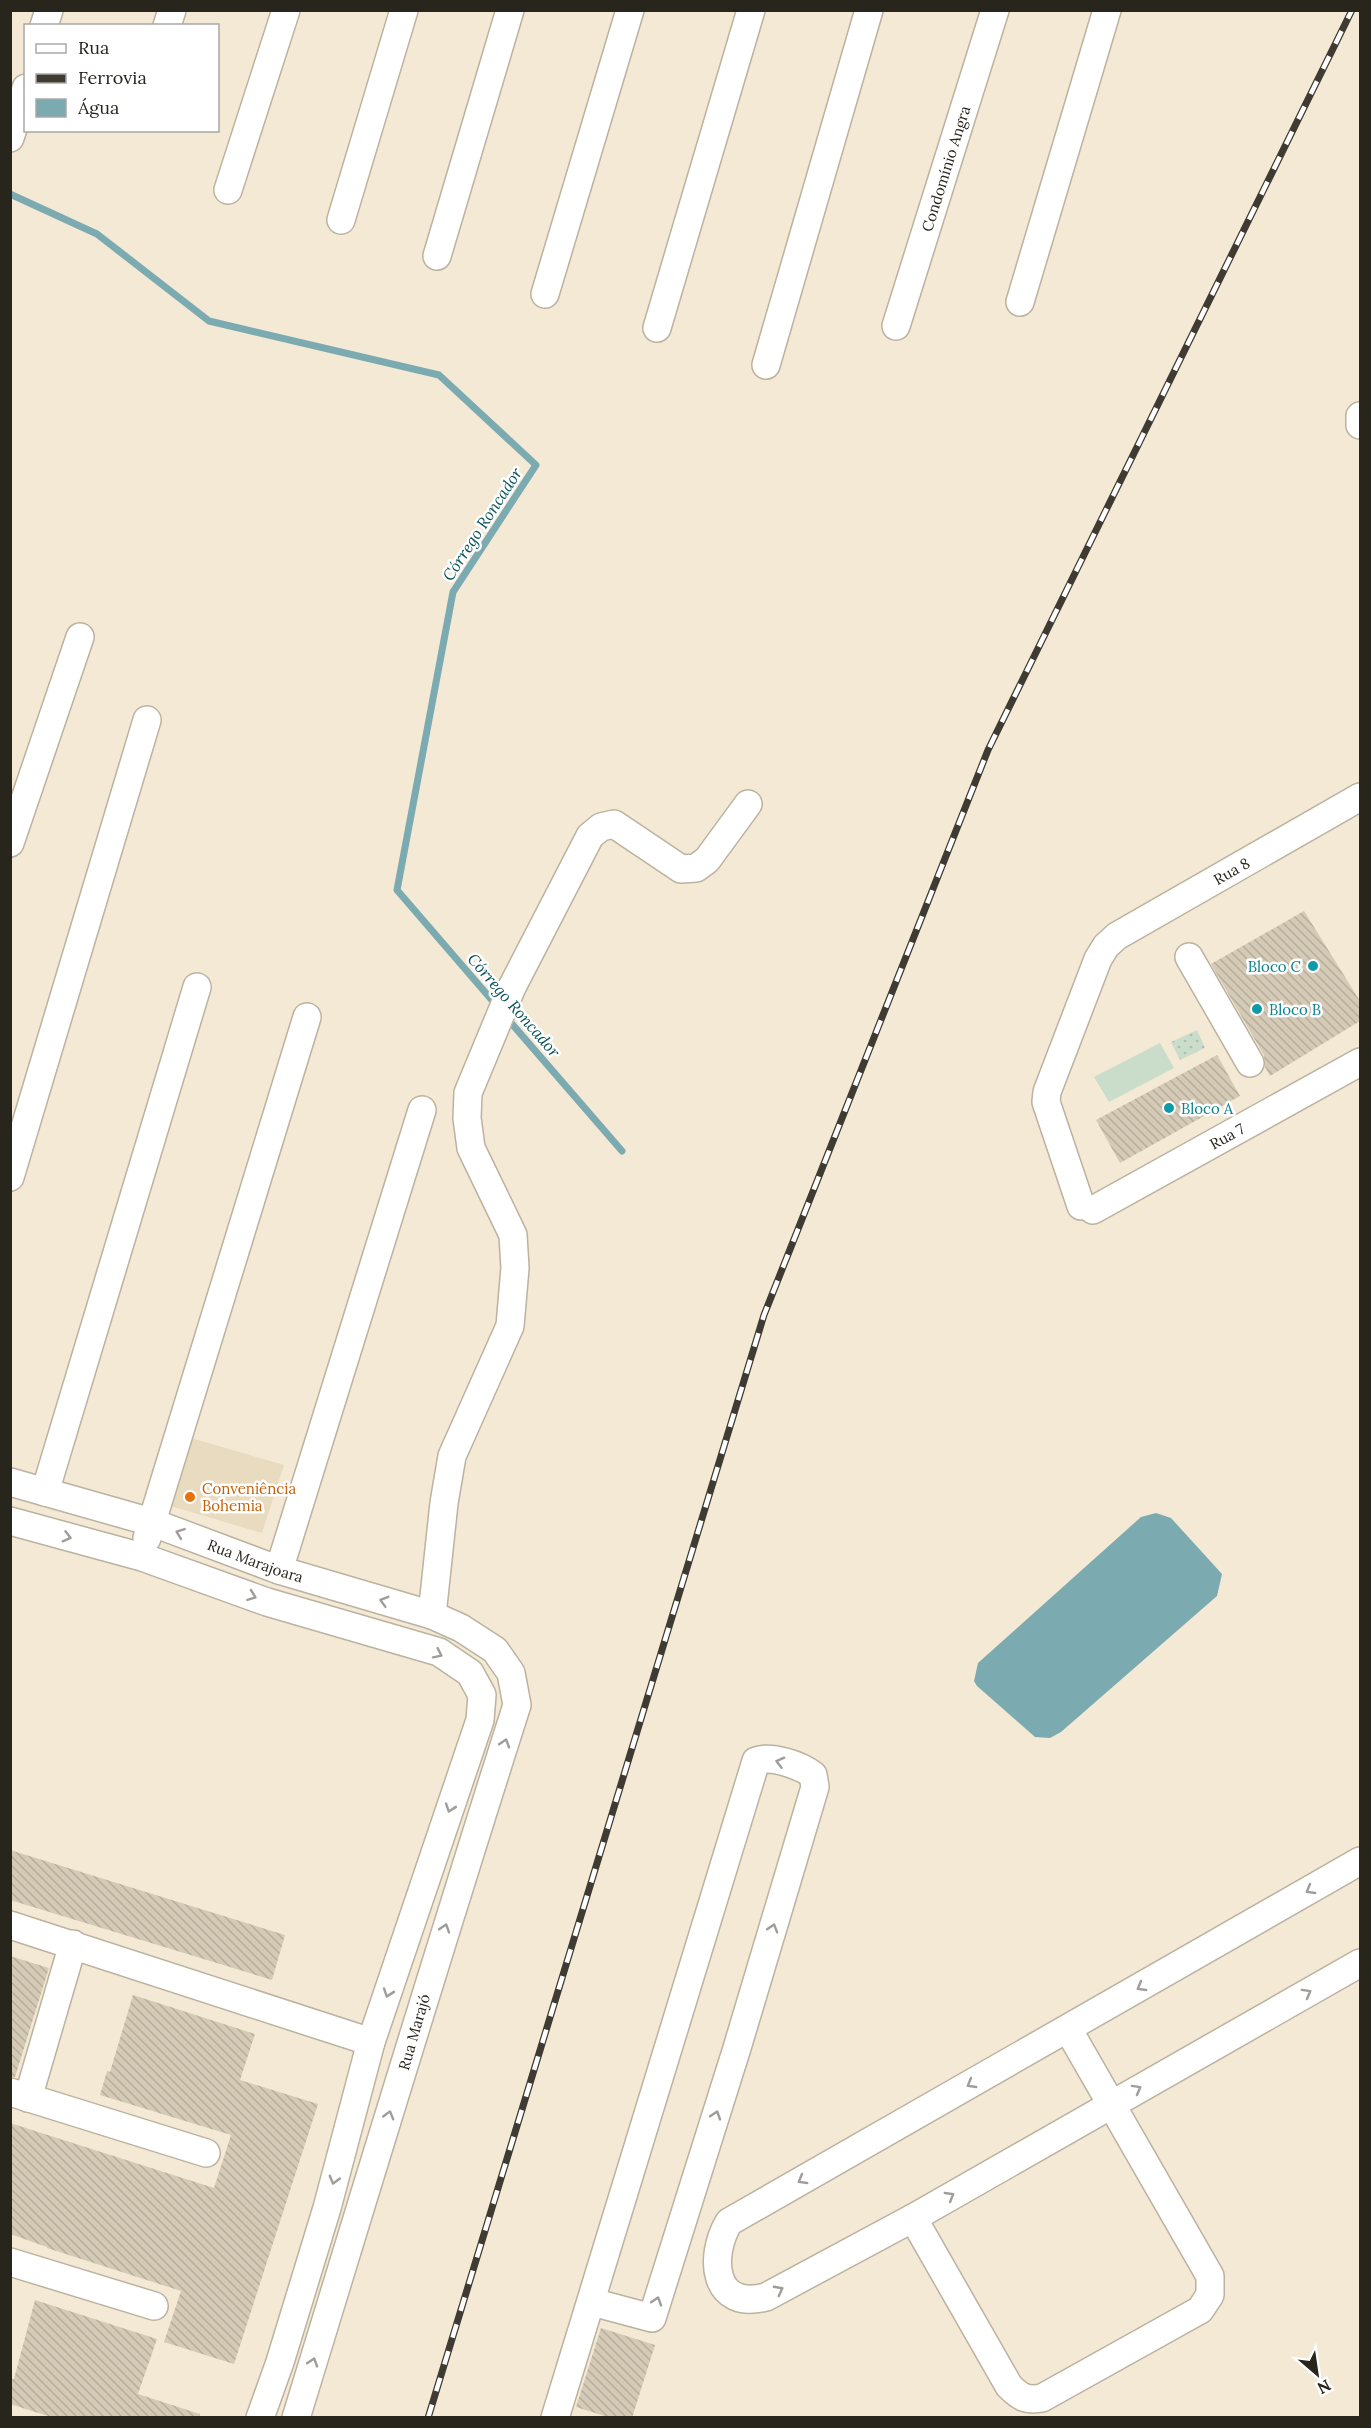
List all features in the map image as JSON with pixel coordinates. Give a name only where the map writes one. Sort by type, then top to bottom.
[{"type":"street","points":[[228,190],[286,10]]},
{"type":"street","points":[[341,220],[404,10]]},
{"type":"street","points":[[437,256],[510,10]]},
{"type":"street","points":[[544,294],[630,10]]},
{"type":"street","points":[[657,328],[751,10]]},
{"type":"street","points":[[766,365],[869,10]]},
{"type":"street","name":"Condomínio Angra","points":[[896,326],[995,10]]},
{"type":"street","points":[[1020,302],[1107,10]]},
{"type":"street","points":[[10,138],[24,94]]},
{"type":"street","points":[[10,843],[80,637]]},
{"type":"street","points":[[10,1177],[147,720]]},
{"type":"street","name":"Rua 8","points":[[1087,1208],[1046,1102],[1098,959],[1106,946],[1117,936],[1360,797]]},
{"type":"street","points":[[432,1615],[444,1503],[452,1456],[510,1326],[515,1268],[513,1235],[471,1148],[467,1118],[468,1094],[512,987],[590,836],[601,827],[614,824],[681,869],[696,868],[707,860],[748,804]]},
{"type":"street","points":[[1189,957],[1250,1063]]},
{"type":"street","points":[[45,1492],[197,987]]},
{"type":"street","points":[[142,1557],[307,1017]]},
{"type":"street","name":"Rua 7","points":[[1087,1208],[1360,1062]]},
{"type":"street","points":[[279,1570],[422,1110]]},
{"type":"street","name":"Rua Marajoara","points":[[10,1482],[152,1522],[279,1570],[432,1615],[461,1628],[495,1650]]},
{"type":"street","points":[[10,1521],[142,1557],[267,1602],[438,1652],[470,1673],[482,1695],[480,1720],[371,2042],[327,2208],[260,2418]]},
{"type":"street","points":[[470,1673],[495,1650]]},
{"type":"street","name":"Rua Marajó","points":[[296,2418],[378,2156],[437,1952],[517,1705],[511,1673],[495,1650]]},
{"type":"street","points":[[555,2418],[756,1761],[764,1758],[805,1769],[813,1775],[815,1786],[737,2048],[652,2318],[592,2302]]},
{"type":"street","points":[[1360,1861],[729,2222],[716,2255],[719,2277],[726,2289],[741,2300],[751,2301],[766,2297],[913,2218],[1360,1963]]},
{"type":"street","points":[[10,1925],[371,2042]]},
{"type":"street","points":[[73,1944],[19,2095],[206,2153]]},
{"type":"street","points":[[913,2218],[1009,2386],[1019,2396],[1029,2400],[1042,2398],[1052,2393],[1200,2310],[1209,2295],[1210,2276],[1068,2029]]},
{"type":"street","points":[[344,2145],[378,2156]]},
{"type":"street","points":[[10,2262],[154,2306]]},
{"type":"shaded area","points":[[191,1438],[284,1465],[262,1533],[164,1504]]},
{"type":"green space","points":[[1197,1030],[1205,1048],[1180,1060],[1171,1042]]},
{"type":"green space","points":[[1160,1043],[1174,1068],[1109,1102],[1094,1077]]},
{"type":"water","points":[[1156,1513],[1171,1518],[1222,1574],[1217,1596],[1061,1732],[1050,1738],[1035,1737],[977,1686],[974,1681],[978,1663],[1141,1517]]},
{"type":"building","points":[[1304,911],[1360,1001],[1360,1021],[1270,1076],[1265,1067],[1264,1055],[1211,964]]},
{"type":"building","name":"Bloco A","points":[[1217,1055],[1240,1096],[1120,1163],[1096,1120]]},
{"type":"building","points":[[10,1850],[285,1935],[272,1980],[10,1900]]},
{"type":"building","points":[[10,1956],[49,1968],[15,2077],[10,2077]]},
{"type":"building","points":[[133,1995],[255,2034],[240,2080],[318,2104],[234,2364],[164,2342],[181,2291],[10,2234],[10,2123],[214,2188],[231,2135],[100,2095],[107,2071],[110,2072]]},
{"type":"building","points":[[35,2300],[157,2339],[138,2394],[200,2414],[200,2418],[54,2418],[10,2404],[10,2379],[14,2379]]},
{"type":"building","points":[[601,2328],[655,2345],[632,2418],[611,2418],[576,2407]]},
{"type":"waterway","name":"Córrego Roncador","points":[[10,194],[97,234],[209,321],[439,375],[536,465],[453,592],[397,890],[497,1006]]},
{"type":"waterway","name":"Córrego Roncador","points":[[506,1017],[622,1151]]},
{"type":"railway","points":[[428,2418],[764,1315],[988,750],[1352,10]]},
{"type":"place","name":"Bloco C","points":[[1313,966]]},
{"type":"place","name":"Bloco B","points":[[1257,1009]]},
{"type":"place","name":"Bloco A","points":[[1169,1108]]},
{"type":"place","name":"Conveniência Bohemia","points":[[190,1497]]}]
